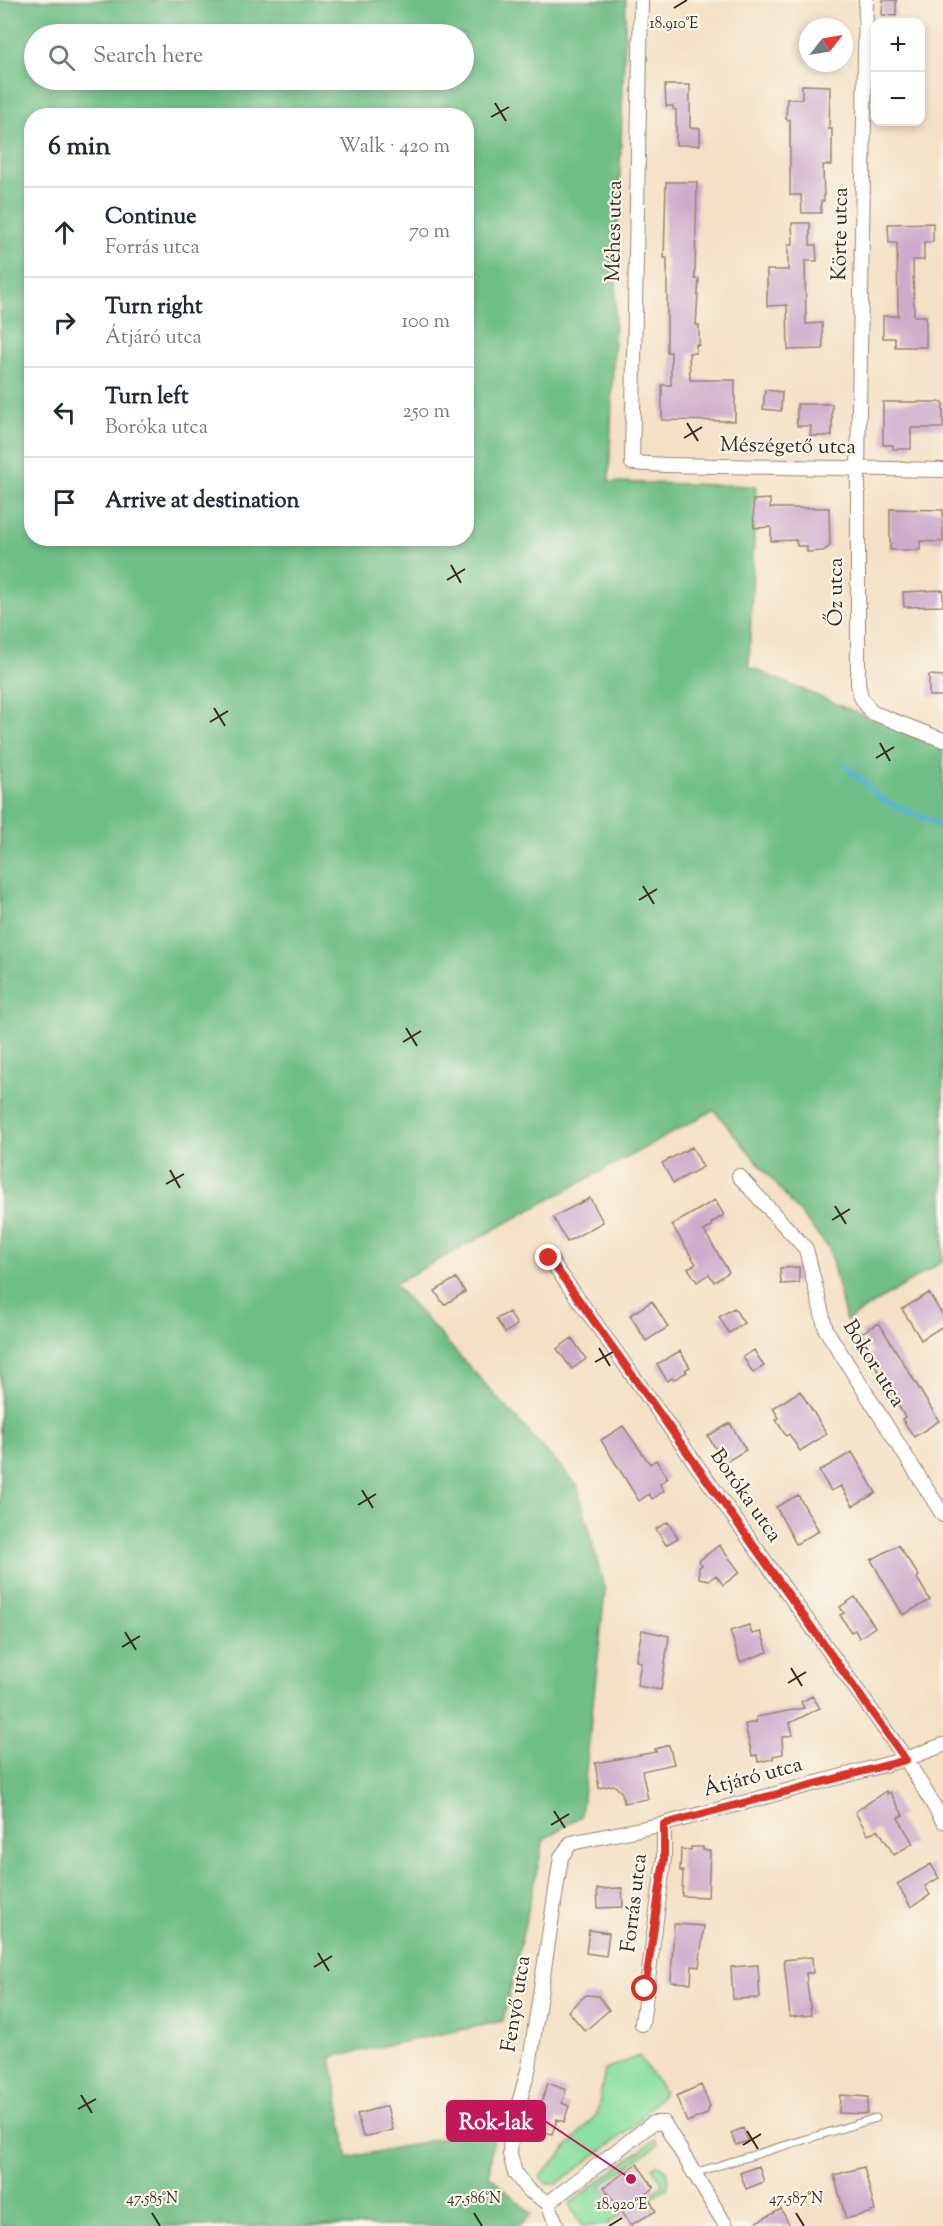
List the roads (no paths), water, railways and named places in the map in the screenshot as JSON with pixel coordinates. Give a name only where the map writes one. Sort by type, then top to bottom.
[{"type":"street","name":"Méhes utca","points":[[632,463],[641,0]]},
{"type":"street","name":"Körte utca","points":[[858,470],[866,0]]},
{"type":"street","name":"Mészégető utca","points":[[632,463],[858,470],[943,470]]},
{"type":"street","name":"Őz utca","points":[[858,470],[858,684],[861,697],[871,712],[943,740]]},
{"type":"street","name":"Bokor utca","points":[[739,1176],[806,1249],[826,1330],[943,1515]]},
{"type":"street","name":"Boróka utca","points":[[549,1258],[906,1760],[943,1821]]},
{"type":"street","name":"Átjáró utca","points":[[571,1844],[664,1824],[906,1760],[943,1745]]},
{"type":"street","name":"Forrás utca","points":[[642,2024],[664,1859],[664,1824]]},
{"type":"street","name":"Fenyő utca","points":[[548,2203],[527,2189],[515,2173],[510,2154],[511,2132],[529,2067],[561,1857],[571,1844]]},
{"type":"street","points":[[557,2226],[548,2203],[653,2123],[664,2123],[726,2226]]},
{"type":"lane","points":[[694,2174],[876,2118]]},
{"type":"waterway","points":[[845,765],[882,800],[943,826]]},
{"type":"place","name":"Rok-lak","points":[[631,2179]]}]
